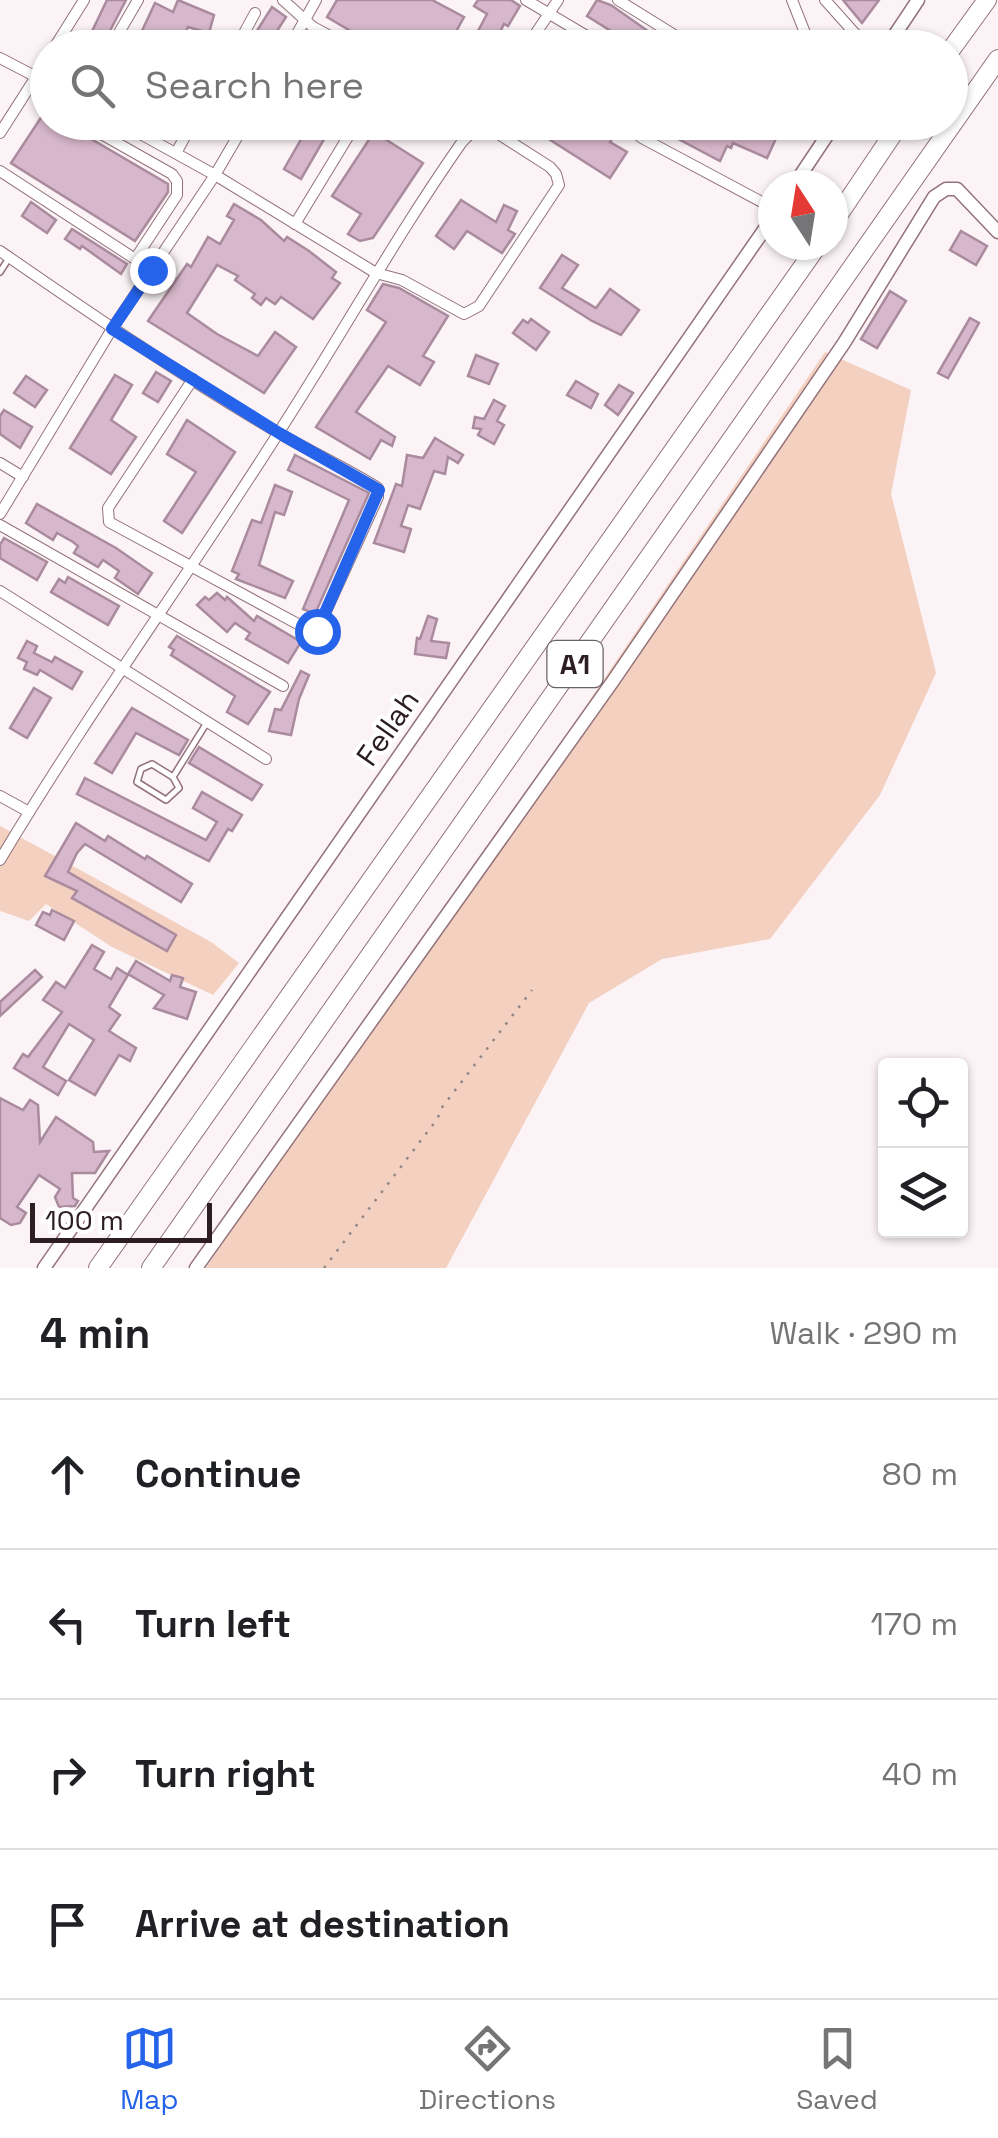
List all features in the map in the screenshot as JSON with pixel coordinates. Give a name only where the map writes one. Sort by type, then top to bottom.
[{"type":"highway","points":[[965,30],[986,0]]},
{"type":"highway","name":"A1","points":[[968,102],[998,59]]},
{"type":"highway","points":[[848,201],[890,140]]},
{"type":"highway","name":"A1","points":[[151,1268],[941,140]]},
{"type":"highway","name":"A1","points":[[98,1268],[807,260]]},
{"type":"street","points":[[65,30],[84,0]]},
{"type":"street","points":[[120,30],[138,0]]},
{"type":"street","points":[[283,0],[319,30]]},
{"type":"street","points":[[300,30],[316,0]]},
{"type":"street","points":[[526,0],[578,30]]},
{"type":"street","points":[[538,30],[558,0]]},
{"type":"street","points":[[618,0],[666,30]]},
{"type":"street","points":[[792,0],[804,30]]},
{"type":"street","points":[[826,0],[852,30]]},
{"type":"street","points":[[898,30],[918,0]]},
{"type":"street","points":[[246,30],[255,13]]},
{"type":"street","points":[[0,58],[30,74]]},
{"type":"street","points":[[0,133],[30,86]]},
{"type":"street","points":[[112,140],[178,181],[178,195],[135,259]]},
{"type":"street","points":[[152,140],[376,273],[402,280],[464,314],[479,306],[559,185],[556,174],[510,140]]},
{"type":"street","points":[[176,153],[183,140]]},
{"type":"street","points":[[0,514],[112,329],[236,140]]},
{"type":"street","points":[[295,224],[346,140]]},
{"type":"street","points":[[0,860],[465,140]]},
{"type":"street","points":[[646,140],[758,200]]},
{"type":"street","points":[[804,170],[824,140]]},
{"type":"street","points":[[0,172],[152,270]]},
{"type":"street","points":[[196,1268],[612,681],[844,343],[934,197],[946,188],[957,189],[998,232]]},
{"type":"street","name":"Fellah","points":[[44,1268],[758,238]]},
{"type":"street","points":[[5,254],[112,329],[379,490],[317,631],[112,525],[107,513],[193,379]]},
{"type":"street","points":[[0,463],[23,477]]},
{"type":"street","points":[[0,525],[283,686]]},
{"type":"street","points":[[0,592],[266,759]]},
{"type":"street","points":[[0,796],[28,812]]},
{"type":"lane","points":[[0,272],[5,254]]},
{"type":"lane","points":[[173,778],[207,721]]},
{"type":"lane","points":[[152,764],[173,778],[179,788],[166,800],[137,782],[141,769],[152,764]]},
{"type":"path","points":[[324,1268],[532,990]]},
{"type":"shaded area","points":[[825,352],[911,390],[891,494],[936,673],[880,795],[770,939],[662,959],[589,1003],[446,1268],[206,1268]]},
{"type":"shaded area","points":[[0,826],[211,942],[239,963],[213,995],[112,947],[46,904],[29,921],[0,911]]},
{"type":"building","points":[[107,0],[126,0],[110,30],[93,30]]},
{"type":"building","points":[[178,0],[214,15],[210,30],[142,30],[155,3],[173,12]]},
{"type":"building","points":[[337,0],[432,0],[464,17],[457,30],[349,30],[327,17]]},
{"type":"building","points":[[478,0],[511,0],[520,6],[508,26],[504,24],[501,30],[479,30],[487,14],[474,6]]},
{"type":"building","points":[[597,0],[646,30],[609,30],[587,16]]},
{"type":"building","points":[[843,0],[879,0],[862,23]]},
{"type":"building","points":[[272,7],[286,17],[278,30],[257,30]]},
{"type":"building","points":[[30,134],[30,140],[93,140],[168,184],[168,192],[135,241],[11,163]]},
{"type":"building","points":[[301,140],[324,140],[301,179],[284,169]]},
{"type":"building","points":[[369,140],[387,140],[423,163],[373,238],[360,241],[348,234],[361,214],[332,196]]},
{"type":"building","points":[[550,140],[611,140],[627,152],[610,178]]},
{"type":"building","points":[[680,140],[775,140],[767,158],[733,143],[731,148],[727,146],[720,161]]},
{"type":"building","points":[[461,200],[496,222],[504,205],[517,211],[508,230],[515,234],[502,253],[467,231],[454,249],[436,236]]},
{"type":"building","points":[[31,202],[56,220],[47,233],[22,216]]},
{"type":"building","points":[[234,204],[261,220],[284,241],[287,237],[309,251],[336,272],[332,278],[340,283],[313,319],[281,297],[275,304],[266,298],[261,305],[252,298],[255,294],[235,280],[238,276],[217,265],[187,313],[258,356],[275,332],[296,347],[264,393],[148,321],[187,264],[191,267],[208,237],[220,244],[234,220],[227,216]]},
{"type":"building","points":[[72,229],[127,264],[121,274],[82,246],[80,249],[65,239]]},
{"type":"building","points":[[961,231],[987,246],[976,265],[950,250]]},
{"type":"building","points":[[562,255],[578,265],[562,288],[596,308],[610,289],[639,310],[621,335],[540,288]]},
{"type":"building","points":[[383,284],[399,288],[448,316],[423,356],[434,362],[420,385],[388,366],[356,412],[395,437],[392,446],[381,440],[370,459],[316,427],[386,322],[367,310]]},
{"type":"building","points":[[890,291],[906,301],[877,348],[861,339]]},
{"type":"building","points":[[970,318],[979,323],[948,378],[938,373]]},
{"type":"building","points":[[531,319],[549,332],[536,350],[513,333],[523,320],[528,323]]},
{"type":"building","points":[[476,355],[498,364],[489,384],[468,376]]},
{"type":"building","points":[[156,372],[171,381],[158,402],[143,393]]},
{"type":"building","points":[[115,375],[132,385],[111,420],[136,437],[111,474],[70,448]]},
{"type":"building","points":[[26,376],[47,390],[35,407],[14,393]]},
{"type":"building","points":[[576,381],[598,394],[591,408],[567,395]]},
{"type":"building","points":[[619,385],[633,393],[618,415],[605,405]]},
{"type":"building","points":[[494,400],[505,406],[497,421],[504,425],[494,444],[478,435],[481,429],[473,428],[475,417],[484,419]]},
{"type":"building","points":[[4,410],[32,427],[20,448],[0,434]]},
{"type":"building","points":[[187,420],[235,452],[182,533],[164,521],[196,472],[167,454]]},
{"type":"building","points":[[435,438],[463,455],[458,463],[448,457],[445,474],[434,471],[420,509],[408,505],[401,526],[411,529],[404,552],[374,543],[396,484],[402,486],[407,455],[423,458]]},
{"type":"building","points":[[295,455],[369,493],[315,614],[303,609],[349,500],[288,470]]},
{"type":"building","points":[[275,485],[292,492],[284,515],[275,512],[259,565],[293,581],[285,598],[236,579],[239,574],[232,571],[252,520],[261,523]]},
{"type":"building","points":[[37,504],[152,573],[138,594],[115,578],[119,571],[103,560],[98,567],[74,553],[78,546],[73,542],[57,533],[53,540],[26,523]]},
{"type":"building","points":[[4,538],[47,562],[37,580],[0,558]]},
{"type":"building","points":[[68,577],[119,606],[108,625],[51,592],[59,579],[65,583]]},
{"type":"building","points":[[217,593],[254,621],[257,616],[301,642],[288,663],[246,639],[250,633],[235,623],[227,632],[197,605]]},
{"type":"building","points":[[428,616],[437,619],[431,641],[449,643],[446,658],[415,654],[417,638],[420,639]]},
{"type":"building","points":[[177,636],[270,692],[248,724],[227,712],[235,696],[171,655],[174,650],[169,647]]},
{"type":"building","points":[[27,641],[37,646],[34,653],[52,662],[55,657],[82,672],[72,689],[40,670],[37,675],[24,669],[27,662],[18,658]]},
{"type":"building","points":[[301,671],[309,675],[291,735],[269,731],[275,709],[281,710]]},
{"type":"building","points":[[34,688],[51,698],[27,738],[10,728]]},
{"type":"building","points":[[132,708],[188,740],[179,755],[136,733],[112,773],[95,763]]},
{"type":"building","points":[[199,747],[262,785],[252,800],[189,763]]},
{"type":"building","points":[[85,778],[206,840],[217,822],[193,808],[202,792],[242,815],[232,831],[228,829],[209,861],[77,794]]},
{"type":"building","points":[[76,823],[105,841],[108,836],[145,859],[147,856],[192,884],[181,902],[85,844],[68,872],[176,935],[167,951],[72,898],[77,891],[45,876]]},
{"type":"building","points":[[52,910],[74,921],[64,940],[36,925],[43,912],[50,915]]},
{"type":"building","points":[[92,945],[104,952],[94,969],[111,979],[117,968],[128,975],[109,1007],[120,1015],[109,1031],[136,1048],[130,1061],[119,1055],[95,1095],[69,1080],[94,1040],[69,1024],[43,1067],[66,1081],[58,1095],[14,1068],[23,1054],[28,1057],[62,1012],[43,1000],[56,982],[65,988]]},
{"type":"building","points":[[136,961],[170,981],[172,975],[183,978],[180,987],[196,992],[187,1019],[154,1008],[164,995],[128,974]]},
{"type":"building","points":[[35,970],[42,977],[0,1016],[0,1002]]},
{"type":"building","points":[[0,1098],[23,1110],[30,1100],[38,1105],[40,1142],[56,1117],[93,1142],[94,1152],[109,1151],[95,1173],[72,1173],[73,1198],[78,1201],[75,1206],[59,1207],[55,1197],[60,1189],[39,1175],[17,1207],[26,1213],[20,1223],[11,1225],[0,1218]]},
{"type":"route","points":[[152,270],[112,329],[379,490],[317,631]]}]
